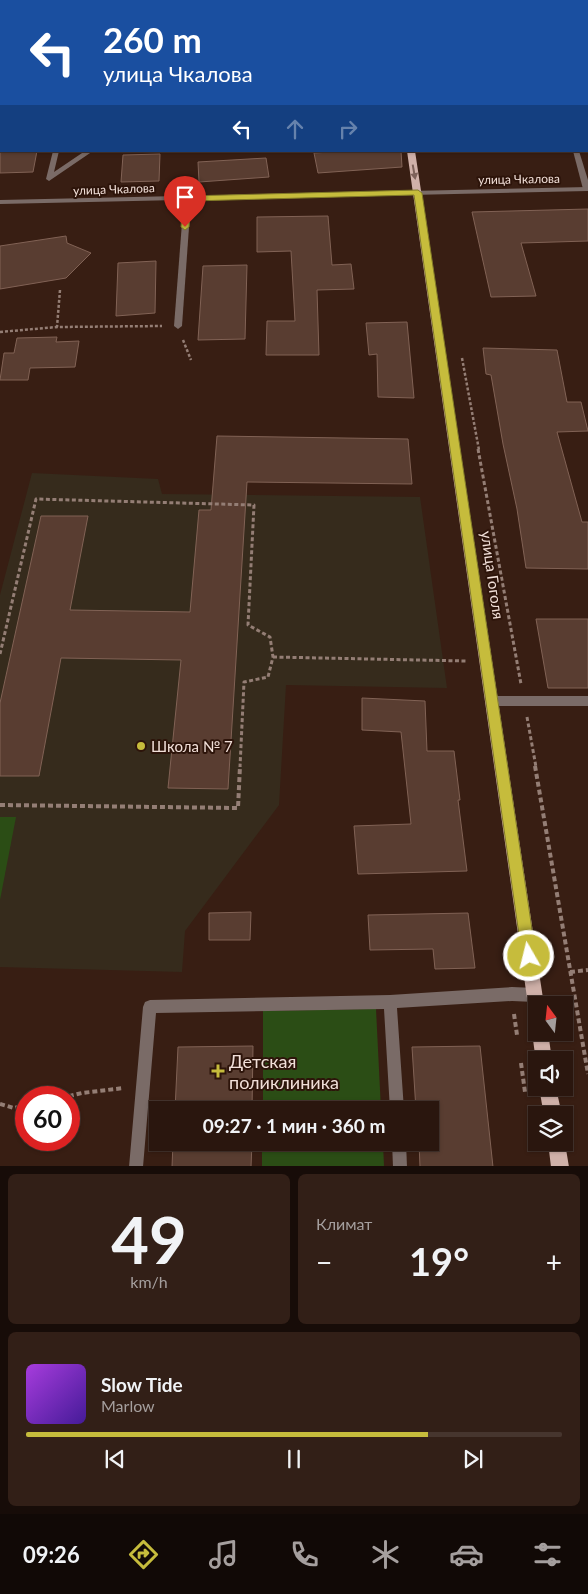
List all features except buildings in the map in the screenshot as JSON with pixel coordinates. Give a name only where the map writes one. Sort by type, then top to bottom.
[{"type":"main road","name":"улица Гоголя","points":[[411,152],[535,996]]},
{"type":"main road","points":[[558,1151],[560,1166]]},
{"type":"street","points":[[56,152],[49,179],[89,152]]},
{"type":"street","points":[[576,152],[587,189]]},
{"type":"street","name":"улица Чкалова","points":[[0,202],[587,189]]},
{"type":"street","points":[[178,326],[187,198]]},
{"type":"street","points":[[492,701],[588,701]]},
{"type":"street","points":[[136,1166],[150,1007],[390,1002],[512,994],[528,998]]},
{"type":"street","points":[[390,1002],[396,1101]]},
{"type":"street","points":[[399,1151],[400,1166]]},
{"type":"path","points":[[57,327],[60,290]]},
{"type":"path","points":[[0,332],[57,327],[178,326],[191,360]]},
{"type":"path","points":[[460,349],[524,701],[588,1074]]},
{"type":"path","points":[[0,654],[36,499],[254,505],[248,625],[270,637],[273,657],[268,677],[244,682],[238,808],[0,805]]},
{"type":"path","points":[[273,657],[444,662],[486,660]]},
{"type":"path","points":[[570,972],[588,970]]},
{"type":"path","points":[[512,994],[518,1042]]},
{"type":"path","points":[[521,1061],[526,1099]]},
{"type":"path","points":[[80,1093],[142,1086]]},
{"type":"path","points":[[0,1104],[15,1108]]},
{"type":"shaded area","name":"Школа № 7","points":[[32,473],[158,479],[162,494],[420,497],[447,688],[286,685],[279,805],[185,931],[182,972],[0,967],[0,595]]},
{"type":"green space","points":[[0,817],[16,817],[0,900]]},
{"type":"green space","points":[[376,1009],[381,1101],[263,1101],[263,1011]]},
{"type":"green space","points":[[262,1151],[383,1151],[384,1166],[262,1166]]},
{"type":"place","name":"Школа № 7","points":[[141,746]]},
{"type":"place","name":"Детская поликлиника","points":[[218,1071]]},
{"type":"route","points":[[185,227],[187,198],[418,193],[529,956]]}]
